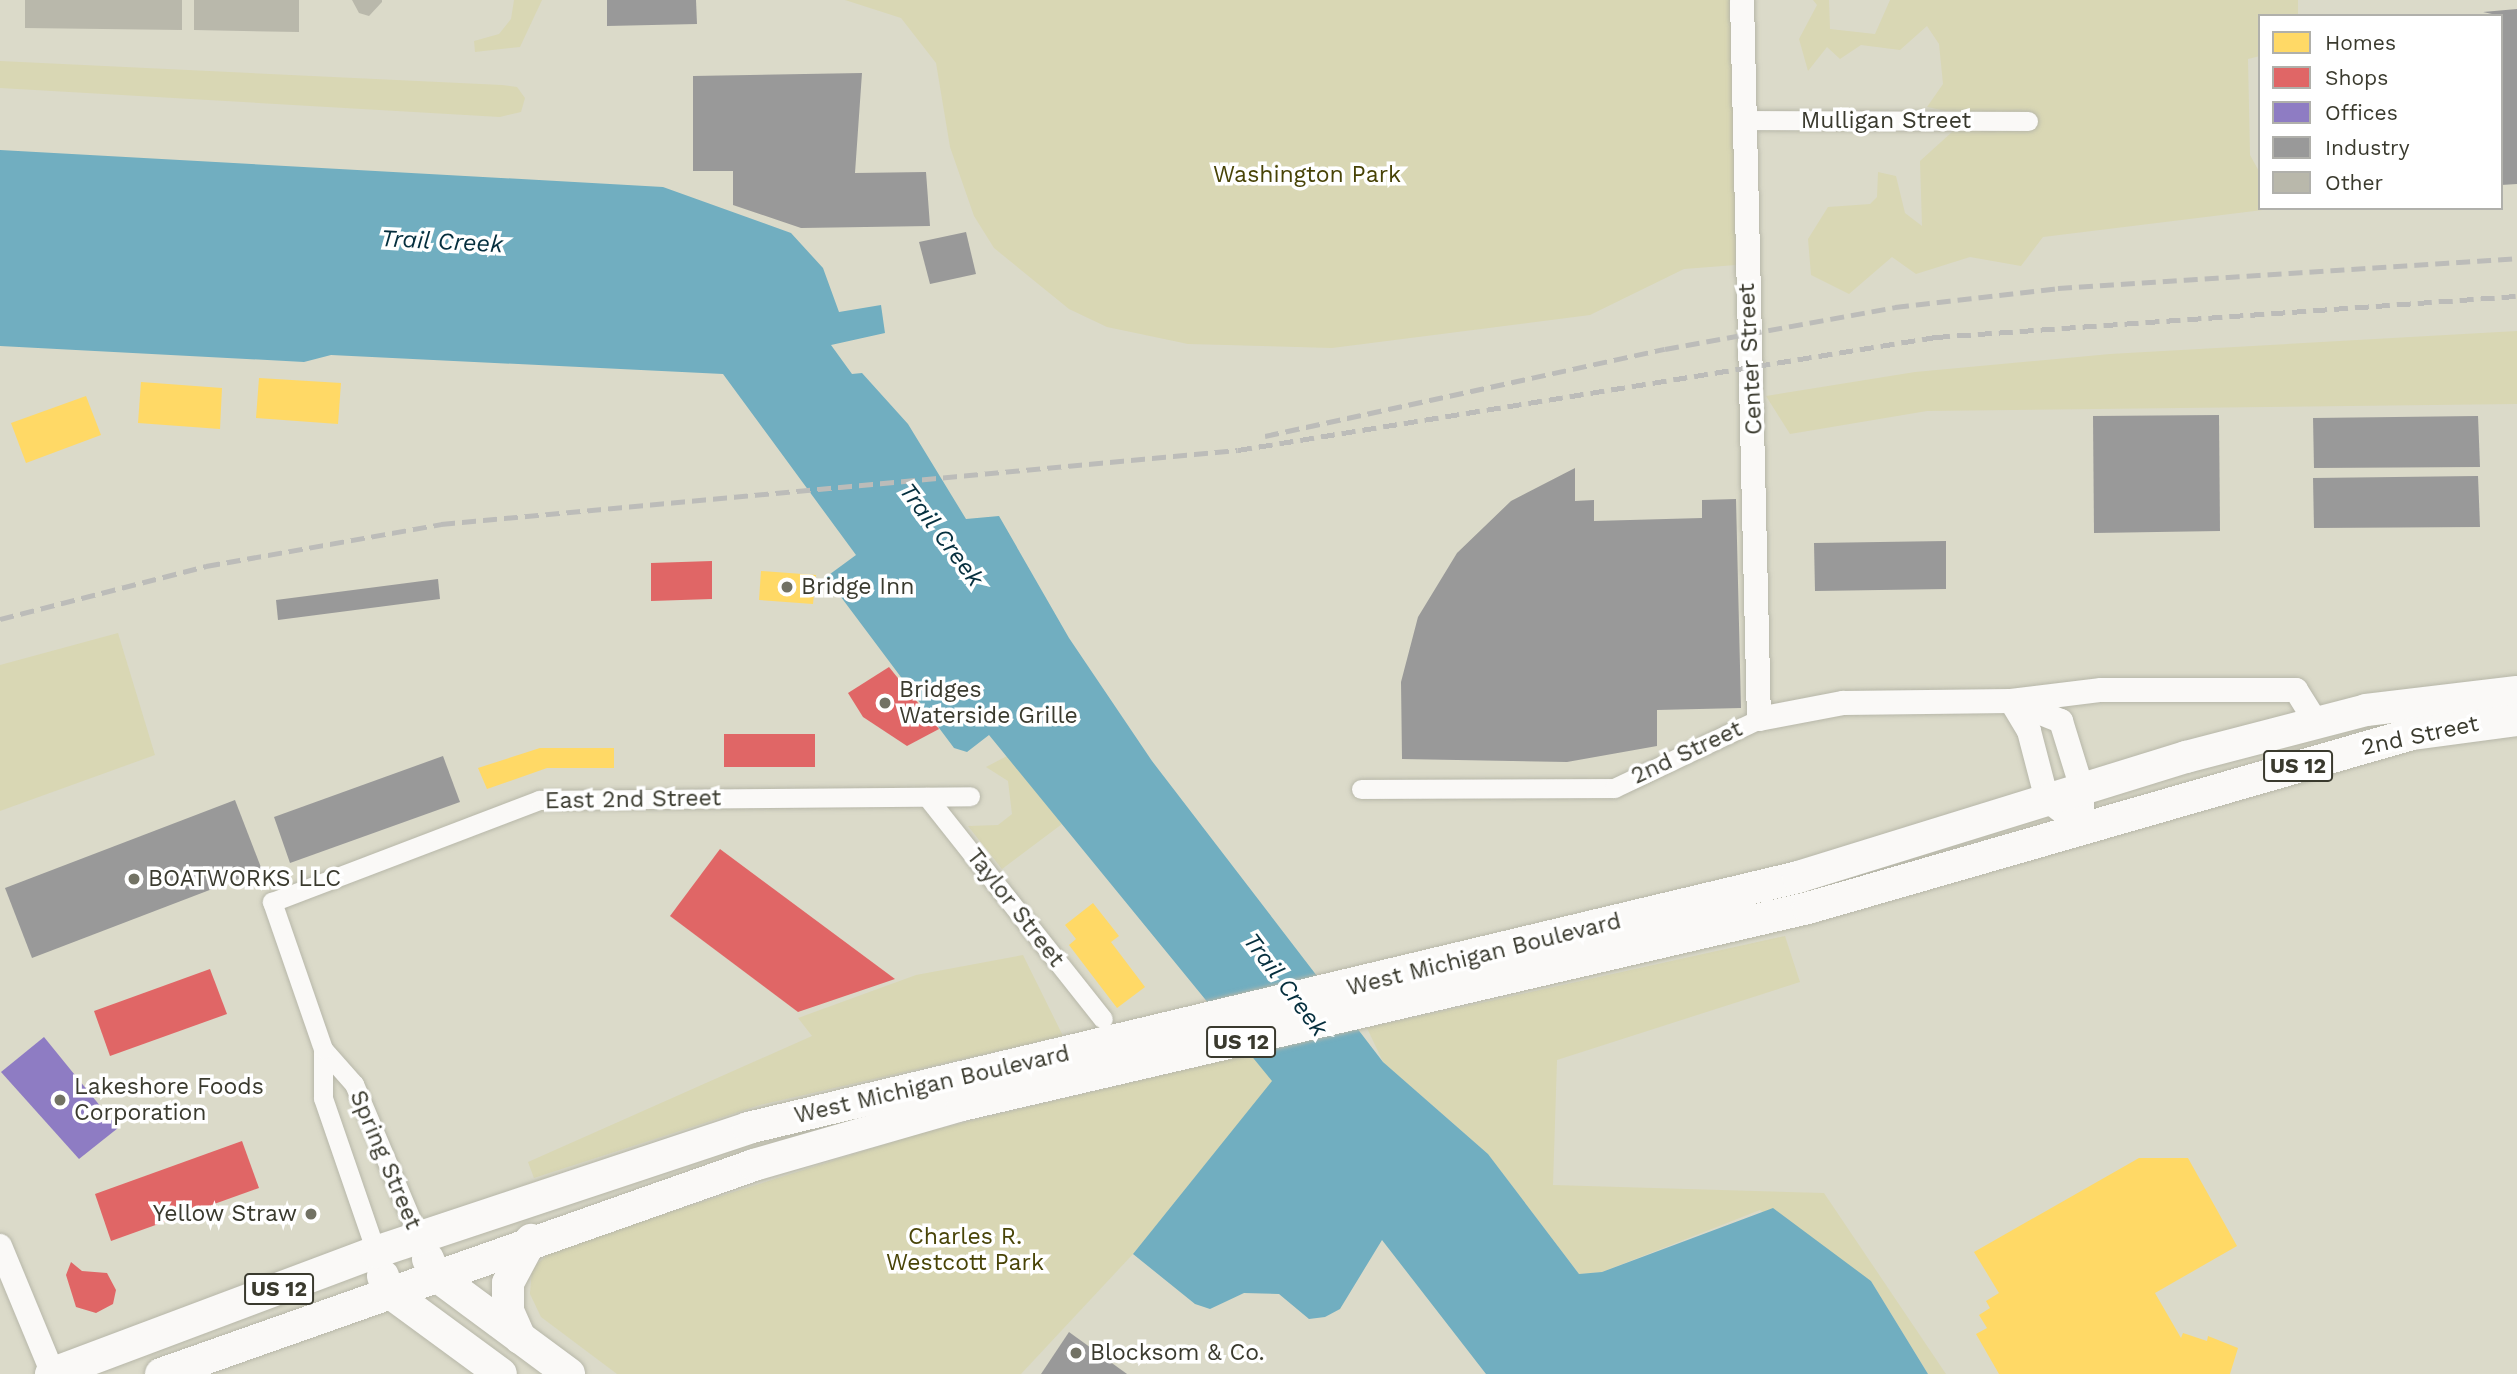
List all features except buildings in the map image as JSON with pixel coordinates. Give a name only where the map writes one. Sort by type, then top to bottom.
[{"type":"main road","name":"2nd Street","points":[[2047,800],[2366,710],[2517,692]]},
{"type":"main road","name":"2nd Street","points":[[2082,827],[2412,734],[2517,720]]},
{"type":"main road","name":"West Michigan Boulevard","points":[[388,1291],[953,1094],[1798,877],[2047,800]]},
{"type":"main road","name":"West Michigan Boulevard","points":[[419,1238],[748,1128],[953,1094],[1521,979],[1808,908],[2082,827]]},
{"type":"main road","name":"US 12","points":[[52,1374],[419,1238]]},
{"type":"main road","points":[[419,1238],[434,1274],[569,1374]]},
{"type":"main road","points":[[520,1338],[508,1311],[508,1283],[531,1240]]},
{"type":"main road","points":[[376,1252],[388,1291],[501,1374]]},
{"type":"main road","name":"US 12","points":[[161,1374],[388,1291]]},
{"type":"street","name":"Center Street","points":[[1742,0],[1759,719]]},
{"type":"street","name":"Mulligan Street","points":[[1744,120],[2028,121]]},
{"type":"street","points":[[2082,827],[2047,800],[2029,731],[2011,701],[2101,690],[2296,690],[2316,723]]},
{"type":"street","name":"2nd Street","points":[[1361,789],[1614,788],[1759,719],[1843,704],[2011,701],[2061,721],[2082,789],[2082,827]]},
{"type":"street","name":"East 2nd Street","points":[[272,902],[539,800],[970,796]]},
{"type":"street","name":"Taylor Street","points":[[927,797],[1102,1019]]},
{"type":"street","name":"Spring Street","points":[[272,902],[323,1049],[323,1098],[376,1252]]},
{"type":"street","name":"Spring Street","points":[[323,1049],[354,1084],[419,1238]]},
{"type":"street","points":[[0,1246],[52,1374]]},
{"type":"green space","points":[[514,0],[542,0],[520,47],[475,52],[474,41],[499,34],[511,19]]},
{"type":"green space","name":"Washington Park","points":[[845,0],[1732,0],[1736,265],[1684,269],[1590,315],[1332,348],[1188,344],[1107,327],[1069,309],[994,248],[974,216],[950,147],[936,63],[901,18]]},
{"type":"green space","points":[[1813,0],[1829,0],[1830,29],[1875,34],[1890,0],[2298,0],[2298,14],[2258,14],[2258,56],[2248,59],[2250,155],[2258,169],[2258,210],[2263,210],[2043,237],[2021,266],[1970,257],[1916,274],[1892,257],[1849,294],[1811,275],[1808,239],[1828,207],[1870,204],[1877,197],[1878,172],[1896,176],[1905,213],[1922,226],[1920,161],[1952,132],[1961,114],[1927,107],[1943,84],[1939,44],[1927,26],[1900,50],[1861,45],[1840,59],[1827,47],[1808,71],[1799,39],[1817,5]]},
{"type":"green space","points":[[0,61],[502,85],[517,87],[525,98],[521,112],[500,117],[0,88]]},
{"type":"green space","points":[[2517,331],[2517,404],[1927,411],[1790,434],[1766,396],[1915,372],[2110,354]]},
{"type":"green space","points":[[118,633],[155,755],[0,811],[0,665]]},
{"type":"green space","points":[[1007,756],[1062,824],[1002,869],[968,826],[998,825],[1012,814],[1008,781],[986,767]]},
{"type":"green space","points":[[1785,936],[1800,982],[1557,1060],[1553,1185],[1824,1193],[1946,1374],[1928,1374],[1871,1281],[1760,1210],[1602,1272],[1579,1274],[1488,1154],[1383,1062],[1367,1028]]},
{"type":"green space","points":[[1023,955],[1063,1036],[760,1105],[534,1178],[528,1162],[812,1036],[798,1018],[916,975]]},
{"type":"green space","name":"Charles R. Westcott Park","points":[[1252,1054],[1273,1081],[1133,1254],[1021,1374],[617,1374],[541,1317],[530,1294],[532,1268],[556,1248],[921,1133]]},
{"type":"water","name":"Trail Creek","points":[[0,150],[663,187],[791,233],[823,268],[839,312],[881,305],[885,333],[831,345],[852,374],[862,373],[908,424],[966,519],[999,516],[1069,638],[1152,761],[1383,1062],[1488,1154],[1579,1274],[1602,1272],[1773,1208],[1871,1281],[1928,1374],[1486,1374],[1382,1240],[1340,1309],[1325,1317],[1309,1319],[1279,1294],[1244,1293],[1210,1309],[1195,1304],[1133,1254],[1272,1081],[989,735],[967,752],[954,748],[826,577],[856,555],[723,374],[331,355],[304,362],[0,346]]},
{"type":"railway","points":[[1265,436],[1665,349],[1895,307],[2058,288],[2517,258]]},
{"type":"railway","points":[[0,619],[206,566],[441,524],[1238,450],[1936,337],[2517,296]]},
{"type":"place","name":"Bridge Inn","points":[[787,587]]},
{"type":"place","name":"Bridges Waterside Grille","points":[[885,703]]},
{"type":"place","name":"BOATWORKS LLC","points":[[134,879]]},
{"type":"place","name":"Lakeshore Foods Corporation","points":[[60,1100]]},
{"type":"place","name":"Yellow Straw","points":[[311,1214]]},
{"type":"place","name":"Blocksom & Co.","points":[[1076,1353]]}]
